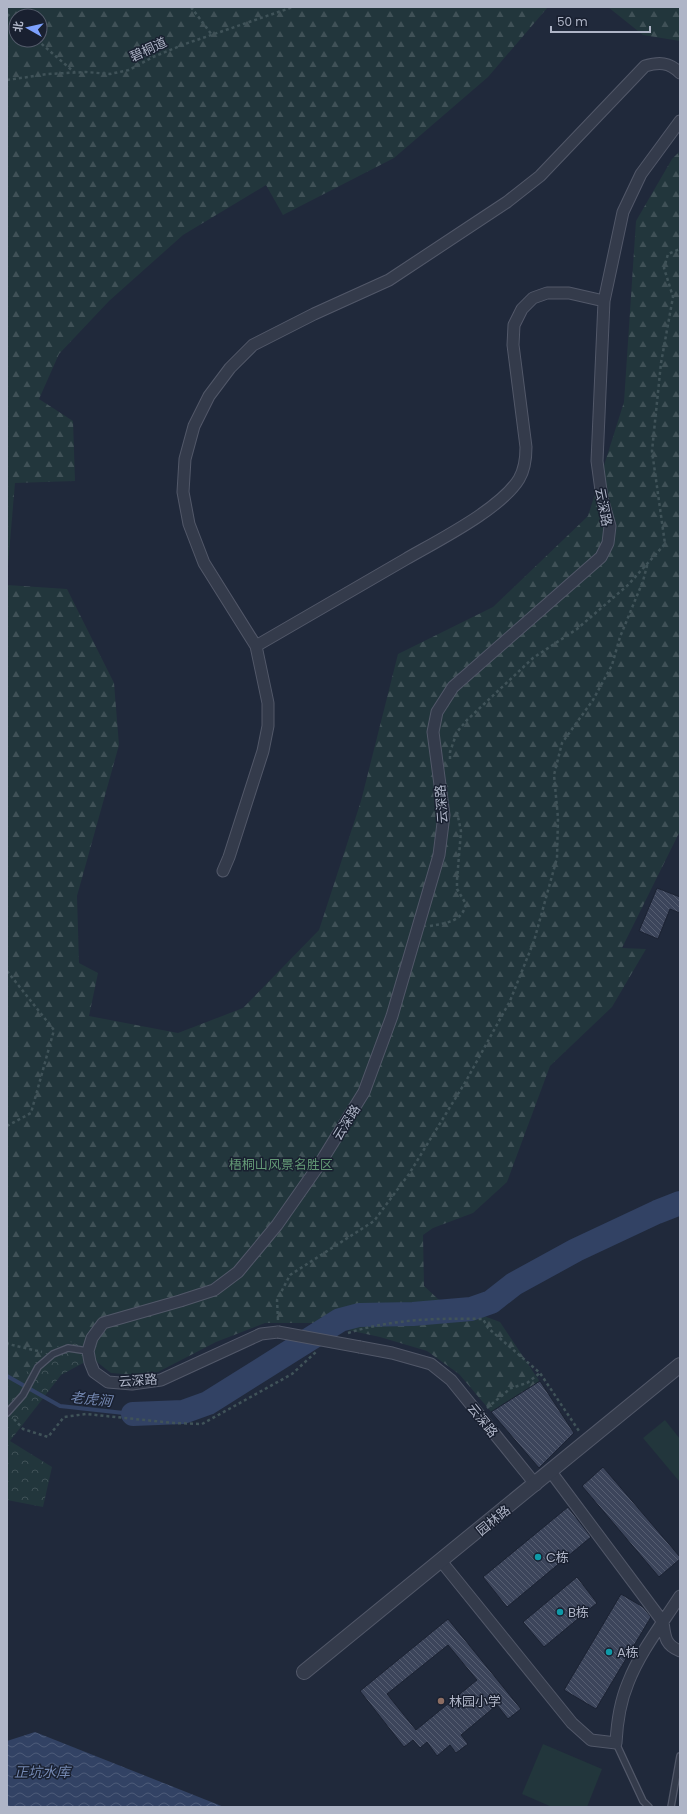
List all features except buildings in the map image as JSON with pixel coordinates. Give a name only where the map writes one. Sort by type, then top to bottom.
[{"type":"street","points":[[223,871],[230,857],[263,751],[268,726],[268,703],[256,646],[204,563],[189,524],[183,492],[185,459],[194,426],[209,396],[230,368],[253,346],[314,314],[388,280],[507,202],[540,176],[645,66],[658,62],[675,68],[680,73]]},
{"type":"street","name":"云深路","points":[[536,1485],[451,1380],[431,1364],[392,1353],[278,1332],[261,1334],[161,1380],[132,1384],[108,1382],[94,1372],[88,1351],[92,1338],[103,1322],[214,1290],[238,1272],[277,1225],[319,1165],[364,1092],[392,1016],[439,855],[444,815],[433,732],[437,712],[453,687],[601,556],[608,543],[610,526],[602,498],[597,461],[604,301],[622,212],[641,174],[680,121]]},
{"type":"street","points":[[256,646],[453,532],[489,509],[507,493],[519,480],[526,464],[526,447],[513,344],[514,325],[522,309],[533,298],[547,293],[569,293],[604,301]]},
{"type":"street","name":"园林路","points":[[304,1672],[536,1485],[680,1365]]},
{"type":"street","points":[[551,1472],[663,1622],[666,1639],[670,1647],[680,1651]]},
{"type":"street","points":[[441,1561],[572,1723],[591,1740],[616,1744],[617,1723],[627,1684],[637,1664],[680,1596]]},
{"type":"lane","points":[[7,1413],[23,1395],[38,1367],[53,1354],[68,1348],[88,1351]]},
{"type":"lane","points":[[616,1744],[643,1801],[649,1807]]},
{"type":"lane","points":[[671,1807],[680,1756]]},
{"type":"path","points":[[191,7],[212,35]]},
{"type":"path","name":"碧桐道","points":[[7,80],[48,74],[86,72],[110,74],[129,70],[153,56],[293,7]]},
{"type":"path","points":[[46,48],[75,73]]},
{"type":"path","points":[[449,764],[450,752],[457,732],[467,720],[533,658],[577,629],[628,585],[665,544],[652,451],[661,363],[673,297],[664,268],[668,254],[680,249]]},
{"type":"path","points":[[278,1332],[277,1300],[290,1275],[374,1220],[409,1174],[466,1081],[510,1001],[534,941],[557,858],[558,818],[554,775],[562,743],[593,700],[612,665],[620,637],[643,581],[648,562]]},
{"type":"path","points":[[418,928],[454,921],[464,912],[466,904],[457,889],[456,880],[461,831],[455,806]]},
{"type":"path","points":[[7,971],[54,1030],[31,1113],[7,1126]]},
{"type":"path","points":[[343,1334],[396,1322],[439,1318],[483,1319],[488,1328],[540,1373],[587,1442]]},
{"type":"path","points":[[7,1342],[8,1344],[53,1354]]},
{"type":"path","points":[[7,1413],[23,1429],[48,1437],[64,1417],[86,1414],[174,1424],[202,1424],[292,1374],[320,1348]]},
{"type":"path","points":[[480,1415],[511,1388],[527,1384],[540,1373]]},
{"type":"green space","points":[[7,7],[548,7],[488,77],[394,158],[283,215],[266,185],[183,235],[109,301],[59,354],[39,399],[73,421],[75,481],[15,483],[7,577]]},
{"type":"green space","points":[[608,7],[680,7],[680,41],[643,35]]},
{"type":"green space","name":"梧桐山风景名胜区","points":[[680,151],[680,831],[622,948],[646,949],[612,1007],[550,1066],[507,1182],[473,1213],[433,1228],[423,1235],[424,1286],[438,1299],[500,1322],[574,1433],[539,1468],[459,1374],[427,1351],[380,1337],[315,1323],[265,1323],[216,1342],[158,1372],[137,1375],[111,1373],[97,1362],[83,1345],[69,1342],[7,1402],[7,585],[67,589],[114,683],[119,745],[77,896],[79,963],[98,973],[89,1016],[178,1033],[243,1008],[319,930],[361,801],[398,654],[493,607],[588,516],[624,402],[636,221],[672,159]]},
{"type":"green space","points":[[69,1342],[83,1345],[85,1362],[61,1375],[10,1441],[52,1467],[43,1507],[7,1500],[7,1402],[29,1368],[52,1348]]},
{"type":"green space","points":[[665,1420],[680,1439],[679,1481],[643,1438]]},
{"type":"green space","points":[[543,1744],[602,1769],[587,1807],[552,1807],[522,1794]]},
{"type":"water","name":"正坑水库","points":[[35,1732],[224,1807],[7,1807],[7,1741]]},
{"type":"waterway","points":[[133,1414],[183,1412],[208,1403],[340,1320],[359,1315],[413,1314],[471,1309],[491,1302],[514,1284],[576,1250],[657,1212],[680,1203]]},
{"type":"waterway","name":"老虎涧","points":[[7,1376],[60,1406],[133,1414]]},
{"type":"place","name":"C栋","points":[[538,1557]]},
{"type":"place","name":"B栋","points":[[560,1612]]},
{"type":"place","name":"A栋","points":[[609,1652]]},
{"type":"place","name":"林园小学","points":[[441,1701]]}]
